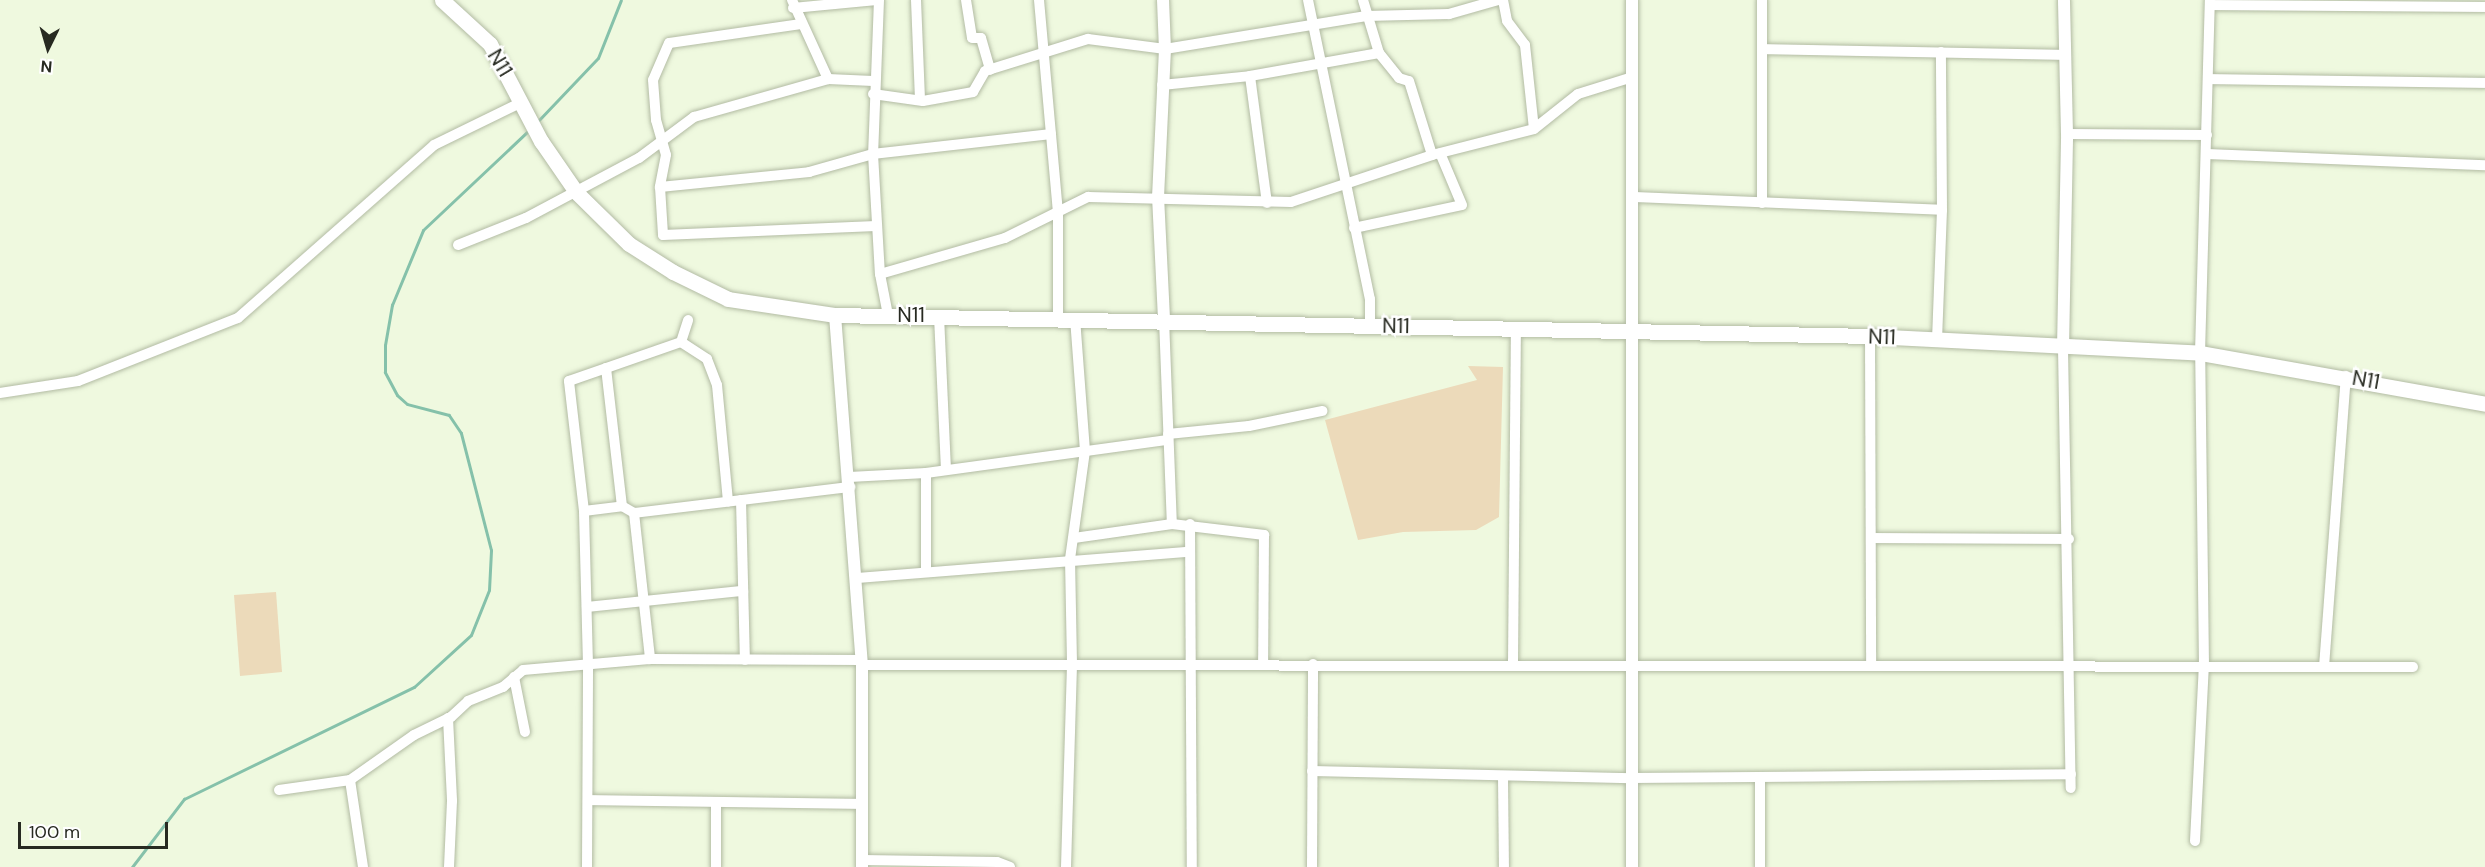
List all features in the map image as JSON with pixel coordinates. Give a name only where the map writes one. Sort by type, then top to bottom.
[{"type":"main road","name":"N11","points":[[442,0],[490,44],[542,141],[576,192],[629,244],[673,273],[728,299],[835,315],[1164,319],[1370,326],[1870,336],[2063,348],[2200,353],[2346,376],[2485,404]]},
{"type":"street","points":[[828,79],[792,4],[878,0],[873,81],[873,154],[880,274],[888,315]]},
{"type":"street","points":[[916,0],[920,100]]},
{"type":"street","points":[[966,0],[972,38],[981,38],[990,70]]},
{"type":"street","points":[[1039,0],[1058,213],[1058,319]]},
{"type":"street","points":[[1163,0],[1165,49],[1158,196],[1172,524]]},
{"type":"street","points":[[1308,0],[1370,299],[1370,326]]},
{"type":"street","points":[[1354,228],[1462,205],[1436,154],[1408,81],[1399,78],[1379,53],[1363,0]]},
{"type":"street","points":[[873,94],[920,100],[973,92],[990,70],[1044,51],[1088,39],[1165,49],[1366,16],[1449,14],[1500,0],[1507,21],[1525,45],[1534,129]]},
{"type":"street","points":[[1632,0],[1629,78],[1634,197],[1631,331],[1634,663],[1632,867]]},
{"type":"street","points":[[1762,0],[1762,203]]},
{"type":"street","points":[[2064,0],[2067,134],[2063,348],[2069,539],[2071,788]]},
{"type":"street","points":[[2194,840],[2204,666],[2200,353],[2210,3],[2485,6]]},
{"type":"street","points":[[801,24],[669,43],[653,80],[660,142],[666,155],[660,187],[663,235],[876,226]]},
{"type":"street","points":[[1762,49],[2065,55]]},
{"type":"street","points":[[1937,339],[1942,210],[1941,52]]},
{"type":"street","points":[[1162,85],[1250,76],[1379,53]]},
{"type":"street","points":[[1250,76],[1267,202]]},
{"type":"street","points":[[880,274],[1005,238],[1088,197],[1158,196],[1291,202],[1436,154],[1534,129],[1578,93],[1629,78]]},
{"type":"street","points":[[458,245],[526,218],[576,192],[660,142],[694,117],[828,79],[873,81]]},
{"type":"street","points":[[2208,79],[2485,83]]},
{"type":"street","points":[[0,393],[78,381],[238,318],[434,145],[522,102]]},
{"type":"street","points":[[660,187],[809,172],[873,154],[1051,134]]},
{"type":"street","points":[[2067,134],[2207,135]]},
{"type":"street","points":[[2207,154],[2485,165]]},
{"type":"street","points":[[1634,197],[1942,210]]},
{"type":"street","points":[[835,315],[850,482],[862,662],[862,863],[1010,867]]},
{"type":"street","points":[[939,316],[946,470]]},
{"type":"street","points":[[1066,867],[1072,663],[1070,560],[1085,451],[1075,319]]},
{"type":"street","points":[[681,342],[688,320]]},
{"type":"street","points":[[1513,664],[1516,328]]},
{"type":"street","points":[[1870,336],[1871,664]]},
{"type":"street","points":[[587,867],[588,665],[584,511],[569,381],[681,342]]},
{"type":"street","points":[[681,342],[707,359],[717,385],[728,501]]},
{"type":"street","points":[[606,368],[622,506]]},
{"type":"street","points":[[2324,666],[2346,376]]},
{"type":"street","points":[[584,511],[622,506],[634,513],[741,500],[850,482],[1085,451],[1249,426],[1322,411]]},
{"type":"street","points":[[926,473],[926,572]]},
{"type":"street","points":[[741,500],[745,660]]},
{"type":"street","points":[[634,513],[650,659]]},
{"type":"street","points":[[1074,538],[1172,524],[1190,524],[1264,535],[1263,664]]},
{"type":"street","points":[[1190,524],[1192,867]]},
{"type":"street","points":[[1872,538],[2069,539]]},
{"type":"street","points":[[856,578],[1190,552]]},
{"type":"street","points":[[587,607],[644,603],[743,591]]},
{"type":"street","points":[[279,790],[350,780],[414,735],[448,718],[468,701],[503,687],[524,670],[650,659],[1191,664],[1634,663],[2413,667]]},
{"type":"street","points":[[1312,867],[1313,664]]},
{"type":"street","points":[[514,677],[525,732]]},
{"type":"street","points":[[448,718],[452,801],[449,867]]},
{"type":"street","points":[[1312,771],[1503,777],[1632,778],[2071,774]]},
{"type":"street","points":[[1503,777],[1504,867]]},
{"type":"street","points":[[1760,777],[1760,867]]},
{"type":"street","points":[[350,780],[363,867]]},
{"type":"street","points":[[588,800],[862,804]]},
{"type":"street","points":[[716,802],[716,867]]},
{"type":"shaded area","points":[[1468,366],[1503,367],[1499,517],[1476,530],[1403,532],[1358,540],[1325,420],[1477,380]]},
{"type":"shaded area","points":[[276,592],[282,672],[240,676],[234,595]]},
{"type":"waterway","points":[[537,122],[598,58],[621,0]]},
{"type":"waterway","points":[[132,867],[184,799],[414,687],[471,635],[489,590],[491,550],[461,433],[449,415],[407,404],[397,395],[385,372],[385,345],[392,305],[423,230],[530,129]]}]
